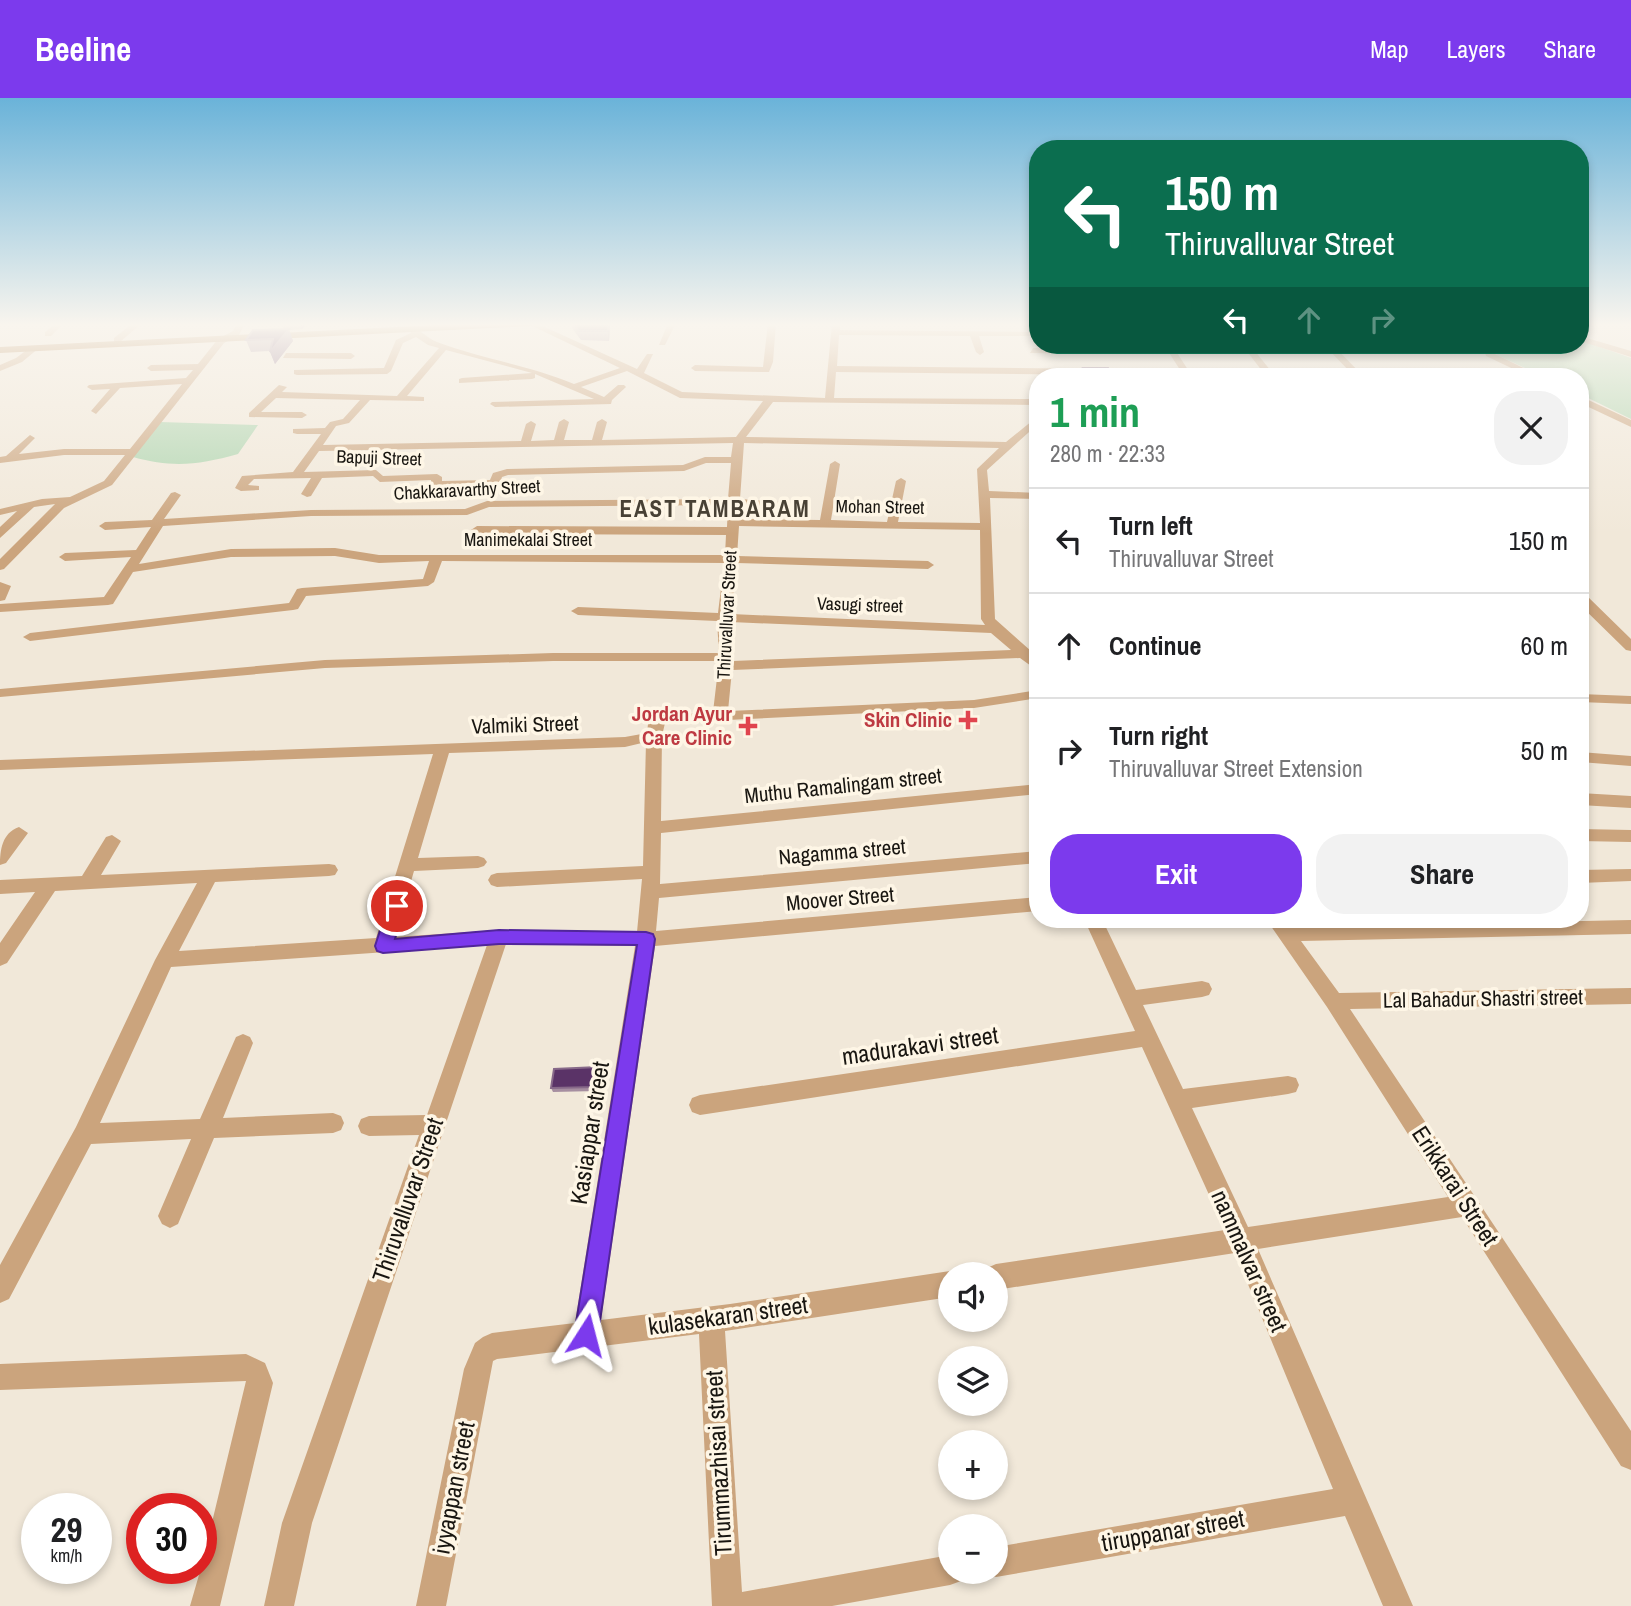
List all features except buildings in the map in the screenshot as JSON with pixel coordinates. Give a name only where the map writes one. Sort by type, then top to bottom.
[{"type":"street","points":[[96,411],[111,393]]},
{"type":"street","points":[[0,566],[60,506],[108,483],[179,393]]},
{"type":"street","points":[[401,397],[404,393]]},
{"type":"street","points":[[588,393],[606,401]]},
{"type":"street","points":[[495,404],[606,401],[614,393]]},
{"type":"street","points":[[677,393],[769,400],[1029,402]]},
{"type":"street","points":[[830,393],[830,401]]},
{"type":"street","points":[[302,415],[248,418],[273,395],[421,398]]},
{"type":"street","points":[[296,475],[333,424],[346,421],[368,397]]},
{"type":"street","name":"Thiruvalluvar Street","points":[[720,715],[725,662],[724,619],[739,440],[769,400]]},
{"type":"street","points":[[1589,403],[1631,424]]},
{"type":"street","points":[[558,443],[564,422]]},
{"type":"street","points":[[596,442],[601,422]]},
{"type":"street","points":[[526,443],[531,424]]},
{"type":"street","points":[[1029,427],[982,469],[988,619],[995,629],[1029,657]]},
{"type":"street","points":[[297,431],[328,431]]},
{"type":"street","points":[[5,459],[30,438]]},
{"type":"street","points":[[316,447],[739,440],[1007,445]]},
{"type":"street","points":[[5,459],[64,452],[133,452]]},
{"type":"street","name":"Bapuji Street","points":[[255,482],[296,475],[377,473],[380,479],[437,477],[437,485],[492,483],[497,475],[507,472],[684,468],[705,460],[736,460]]},
{"type":"street","points":[[825,524],[835,464]]},
{"type":"street","points":[[307,494],[319,474]]},
{"type":"street","points":[[892,525],[901,481]]},
{"type":"street","points":[[487,504],[492,483]]},
{"type":"street","points":[[984,494],[1029,496]]},
{"type":"street","points":[[91,629],[175,495]]},
{"type":"street","points":[[0,512],[72,500]]},
{"type":"street","name":"Chakkaravarthy Street","points":[[105,526],[311,513],[473,511],[487,504],[735,502],[782,505]]},
{"type":"street","points":[[0,534],[29,506]]},
{"type":"street","name":"Mohan Street","points":[[473,511],[473,527],[825,524],[986,527]]},
{"type":"street","name":"Manimekalai Street","points":[[129,569],[231,553],[335,552],[379,559],[731,559],[928,565]]},
{"type":"street","points":[[65,557],[139,553]]},
{"type":"street","points":[[30,637],[293,606],[302,592],[428,582],[437,557]]},
{"type":"street","points":[[0,586],[5,586],[0,597]]},
{"type":"street","points":[[0,608],[108,601]]},
{"type":"street","points":[[1589,606],[1631,647]]},
{"type":"street","name":"Vasugi street","points":[[578,611],[995,629]]},
{"type":"street","points":[[0,693],[325,664],[554,657],[725,662],[1026,654]]},
{"type":"street","name":"Valmiki Street","points":[[0,765],[625,742],[654,736],[656,724],[661,719],[974,704],[1029,695]]},
{"type":"street","points":[[1589,698],[1631,700]]},
{"type":"street","name":"Kasiappar street","points":[[586,1335],[646,939],[652,872],[654,736]]},
{"type":"street","points":[[383,946],[410,865],[442,749]]},
{"type":"street","points":[[1589,758],[1631,761]]},
{"type":"street","name":"Muthu Ramalingam street","points":[[653,828],[1029,790]]},
{"type":"street","points":[[1589,800],[1631,802]]},
{"type":"street","points":[[0,859],[19,833]]},
{"type":"street","points":[[1589,835],[1631,836]]},
{"type":"street","points":[[87,883],[112,841]]},
{"type":"street","name":"Nagamma street","points":[[649,892],[1029,858]]},
{"type":"street","points":[[410,865],[478,862]]},
{"type":"street","points":[[0,887],[329,870]]},
{"type":"street","points":[[497,880],[652,872]]},
{"type":"street","points":[[1589,877],[1631,875]]},
{"type":"street","points":[[0,1290],[84,1134],[165,960],[209,877]]},
{"type":"street","points":[[0,958],[49,885]]},
{"type":"street","name":"Moover Street","points":[[646,939],[1029,905]]},
{"type":"street","points":[[1589,927],[1631,927]]},
{"type":"street","name":"nammalvar street","points":[[1097,928],[1242,1240],[1398,1606]]},
{"type":"street","name":"Erikkarai Street","points":[[1282,928],[1334,1001],[1631,1456]]},
{"type":"street","points":[[165,960],[499,937],[646,939]]},
{"type":"street","name":"Thiruvalluvar Street","points":[[279,1606],[297,1523],[499,937]]},
{"type":"street","points":[[1129,999],[1202,989]]},
{"type":"street","name":"Lal Bahadur Shastri street","points":[[1334,1001],[1631,996]]},
{"type":"street","name":"madurakavi street","points":[[700,1105],[1147,1038]]},
{"type":"street","points":[[170,1216],[243,1043]]},
{"type":"street","points":[[1176,1100],[1288,1085]]},
{"type":"street","points":[[84,1134],[333,1123]]},
{"type":"street","points":[[369,1126],[433,1125]]},
{"type":"street","points":[[1008,1275],[1468,1205]]},
{"type":"street","name":"kulasekaran street","points":[[477,1369],[484,1352],[492,1346],[711,1320],[938,1286]]},
{"type":"street","name":"Tirummazhisai street","points":[[711,1320],[727,1606]]},
{"type":"street","points":[[0,1377],[246,1367],[256,1372],[260,1383],[205,1606]]},
{"type":"street","name":"iyyappan street","points":[[431,1606],[477,1369]]},
{"type":"street","name":"tiruppanar street","points":[[1008,1560],[1351,1500]]},
{"type":"street","points":[[744,1606],[938,1572]]},
{"type":"green space","points":[[1589,393],[1631,393],[1631,419],[1589,398]]},
{"type":"green space","points":[[160,422],[258,425],[238,454],[224,458],[173,464],[133,457]]},
{"type":"place","name":"Skin Clinic","points":[[968,720]]},
{"type":"place","name":"Jordan Ayur Care Clinic","points":[[748,726]]},
{"type":"district","name":"EAST TAMBARAM","points":[[715,509]]},
{"type":"route","points":[[397,906],[383,946],[499,937],[646,939],[586,1335]]}]
